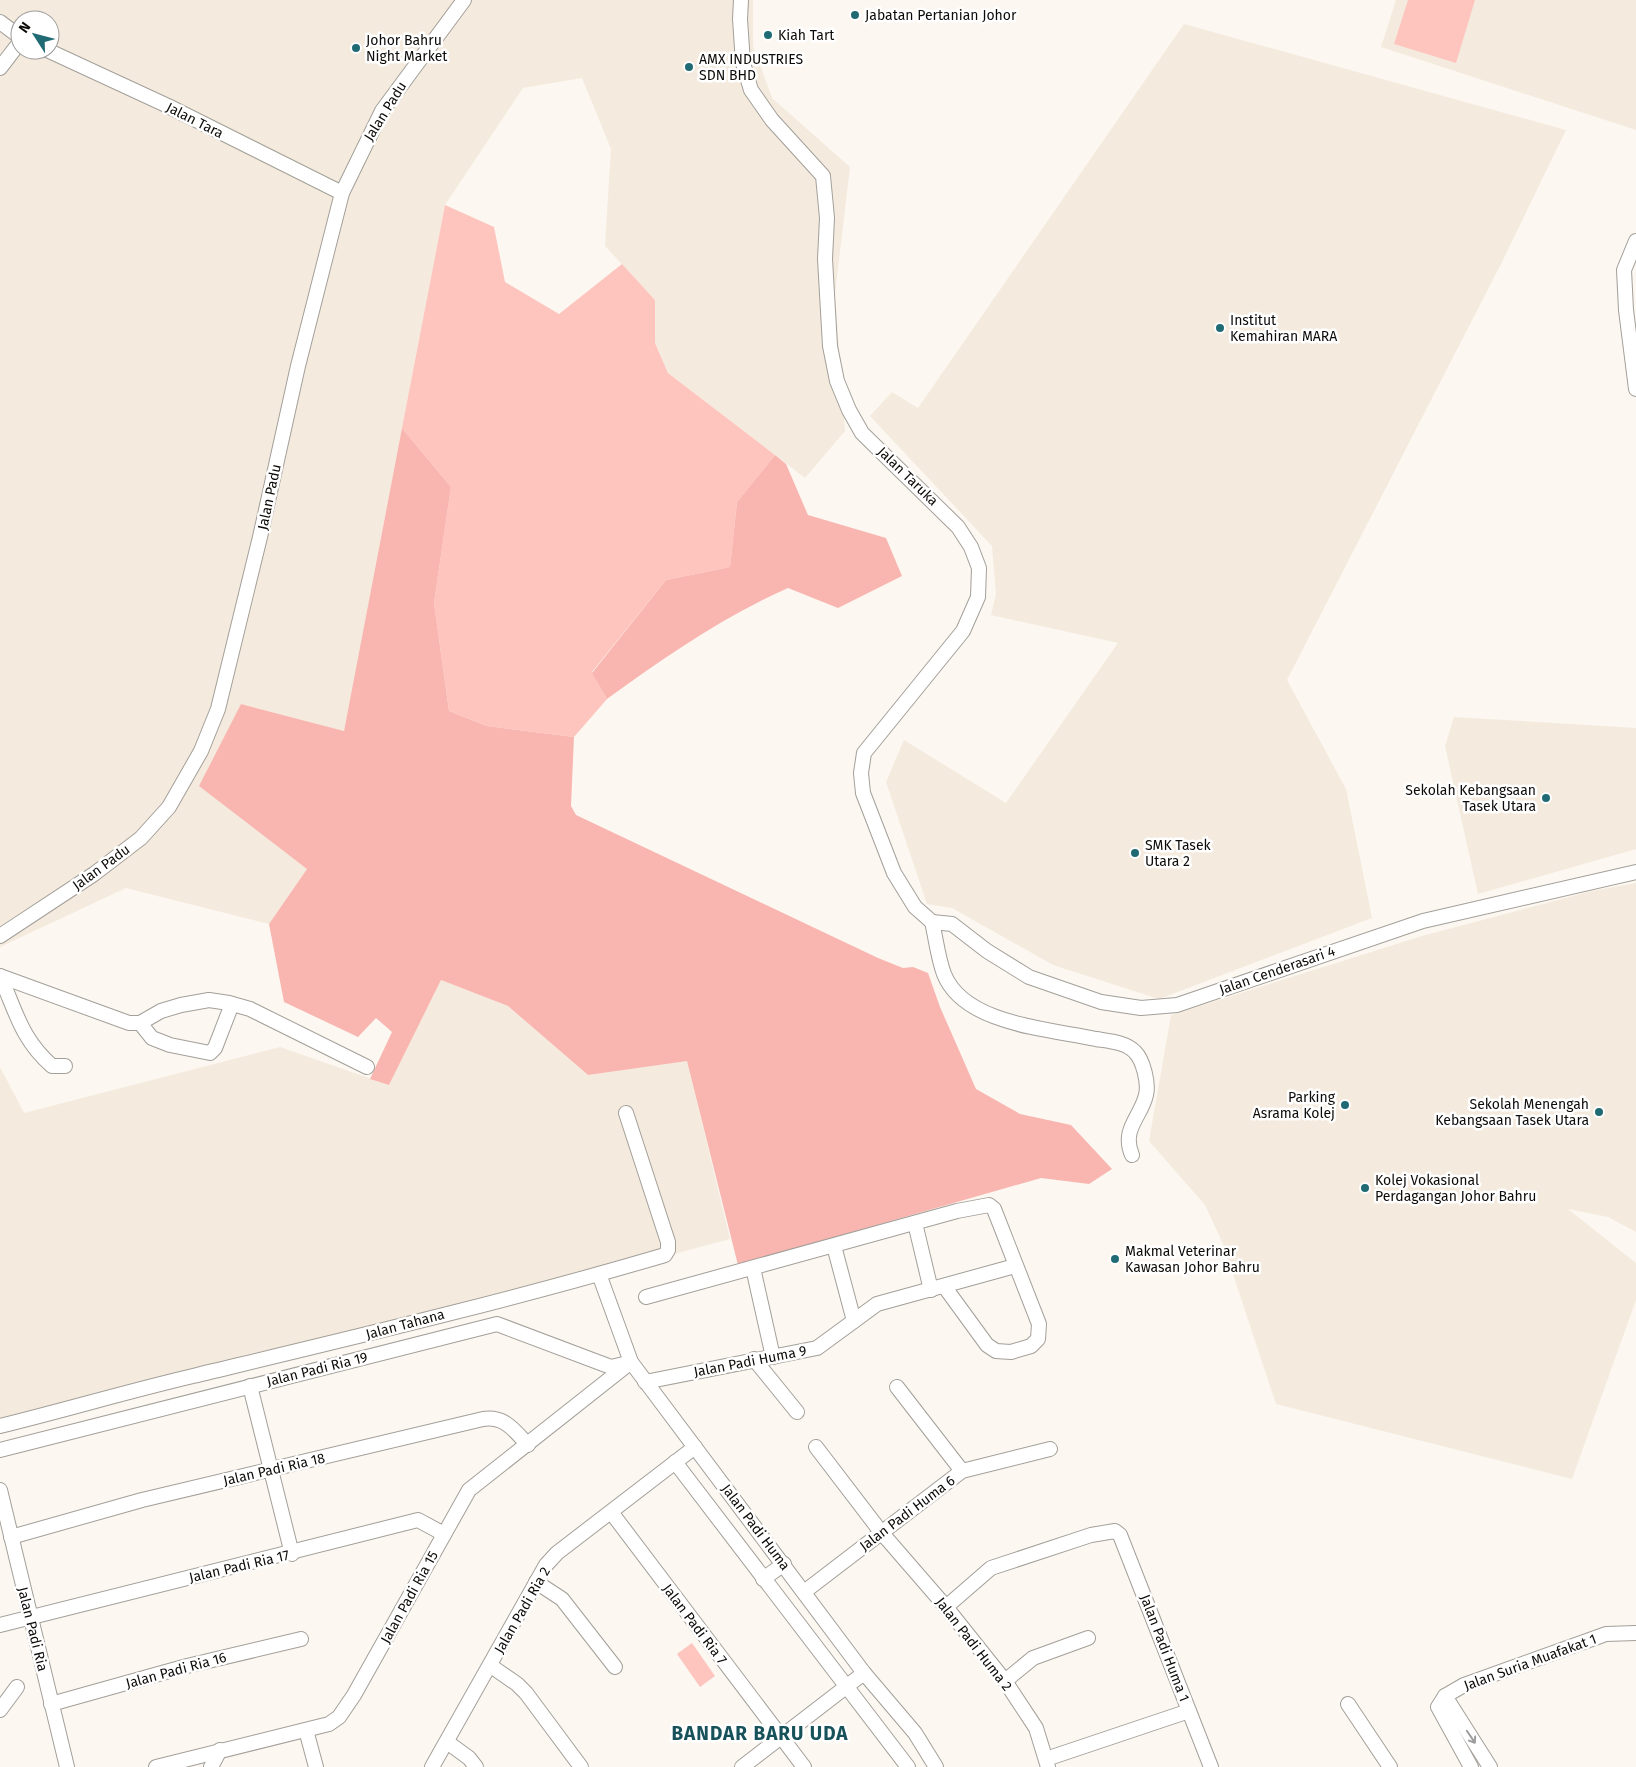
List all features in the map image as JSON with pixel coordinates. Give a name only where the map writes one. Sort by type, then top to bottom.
[{"type":"street","name":"Jalan Padu","points":[[0,936],[94,874],[155,824],[169,807],[201,751],[218,709],[260,537],[296,374],[342,193],[382,111],[464,0]]},
{"type":"street","name":"Jalan Taruka","points":[[741,0],[740,19],[743,62],[751,90],[772,120],[823,176],[827,210],[825,259],[830,346],[837,381],[849,410],[862,433],[958,527],[971,547],[979,568],[978,597],[963,631],[864,754],[860,773],[863,793],[894,873],[914,907],[932,922]]},
{"type":"street","points":[[0,68],[10,55]]},
{"type":"street","name":"Jalan Tara","points":[[60,56],[168,106],[342,193]]},
{"type":"street","points":[[1636,241],[1624,270],[1626,310],[1636,390]]},
{"type":"street","name":"Jalan Cenderasari 4","points":[[932,922],[952,924],[994,956],[1029,977],[1101,1002],[1154,1009],[1177,1005],[1423,922],[1636,872]]},
{"type":"street","points":[[932,922],[944,976],[959,995],[976,1007],[994,1017],[1026,1027],[1069,1033],[1125,1045],[1135,1052],[1144,1069],[1147,1094],[1133,1122],[1128,1145],[1132,1155]]},
{"type":"street","points":[[0,976],[129,1024],[140,1023],[161,1011],[181,1005],[209,1000],[232,1004],[250,1009],[367,1067]]},
{"type":"street","points":[[0,976],[23,1030],[35,1052],[52,1066],[65,1066]]},
{"type":"street","points":[[140,1023],[152,1038],[170,1046],[210,1053],[215,1048],[232,1004]]},
{"type":"street","name":"Jalan Tahana","points":[[0,1426],[599,1274],[665,1255],[668,1250],[668,1242],[626,1113]]},
{"type":"street","points":[[646,1297],[915,1223],[991,1205],[1039,1324],[1038,1339],[1031,1346],[1011,1352],[996,1351],[987,1345],[937,1288],[915,1223]]},
{"type":"street","points":[[834,1246],[854,1321]]},
{"type":"street","name":"Jalan Padi Huma 9","points":[[645,1382],[817,1348],[877,1304],[1015,1266]]},
{"type":"street","points":[[753,1268],[773,1357]]},
{"type":"street","name":"Jalan Padi Huma","points":[[599,1274],[631,1362],[864,1673],[915,1733],[936,1767]]},
{"type":"street","name":"Jalan Padi Ria 19","points":[[0,1450],[497,1324],[611,1367],[631,1362]]},
{"type":"street","points":[[754,1359],[797,1412]]},
{"type":"street","name":"Jalan Padi Ria 15","points":[[156,1767],[329,1724],[340,1717],[469,1490],[528,1446],[631,1362]]},
{"type":"street","points":[[250,1386],[292,1554]]},
{"type":"street","points":[[897,1387],[962,1471]]},
{"type":"street","name":"Jalan Padi Ria 18","points":[[11,1537],[142,1500],[490,1418],[498,1418],[509,1424],[528,1446]]},
{"type":"street","name":"Jalan Padi Ria 2","points":[[432,1767],[491,1666],[536,1582],[557,1553],[695,1447]]},
{"type":"street","name":"Jalan Padi Huma 2","points":[[816,1447],[881,1532],[946,1607],[1005,1681],[1036,1728],[1047,1763]]},
{"type":"street","name":"Jalan Padi Huma 6","points":[[804,1592],[962,1471],[1050,1449]]},
{"type":"street","name":"Jalan Padi Huma","points":[[675,1462],[908,1767]]},
{"type":"street","name":"Jalan Padi Ria","points":[[0,1490],[67,1767]]},
{"type":"street","name":"Jalan Padi Ria 7","points":[[611,1512],[804,1767]]},
{"type":"street","name":"Jalan Padi Ria 17","points":[[0,1625],[292,1554],[418,1520],[444,1534]]},
{"type":"street","name":"Jalan Padi Huma 1","points":[[946,1607],[991,1568],[1091,1535],[1115,1531],[1120,1535],[1211,1767]]},
{"type":"street","points":[[763,1579],[784,1564]]},
{"type":"street","points":[[536,1582],[562,1599],[615,1667]]},
{"type":"street","name":"Jalan Suria Muafakat 1","points":[[1445,1696],[1464,1685],[1580,1642],[1606,1634],[1636,1634]]},
{"type":"street","points":[[1005,1681],[1032,1658],[1088,1638]]},
{"type":"street","name":"Jalan Padi Ria 16","points":[[52,1704],[187,1666],[301,1639]]},
{"type":"street","points":[[491,1666],[517,1684],[526,1694],[581,1767]]},
{"type":"street","points":[[742,1767],[864,1673]]},
{"type":"street","points":[[0,1710],[17,1687]]},
{"type":"street","points":[[1471,1767],[1440,1712],[1438,1706],[1445,1696],[1490,1767]]},
{"type":"street","points":[[1348,1704],[1390,1767]]},
{"type":"street","points":[[1047,1763],[1189,1711]]},
{"type":"street","points":[[306,1730],[316,1767]]},
{"type":"street","points":[[447,1742],[469,1758],[476,1767]]},
{"type":"street","points":[[211,1767],[220,1750]]},
{"type":"street","points":[[220,1750],[223,1767]]},
{"type":"shaded area","points":[[0,0],[753,0],[753,46],[772,98],[850,167],[835,294],[845,431],[805,478],[668,373],[655,343],[655,300],[605,246],[611,149],[582,78],[523,88],[445,205],[344,731],[241,704],[307,869],[269,924],[126,888],[0,947]]},
{"type":"shaded area","points":[[1396,0],[1636,0],[1636,130],[1381,47]]},
{"type":"shaded area","points":[[1408,0],[1475,0],[1456,63],[1394,44]]},
{"type":"shaded area","name":"Institut Kemahiran MARA","points":[[1184,24],[1566,130],[1501,264],[1287,680],[1346,789],[1372,918],[1159,999],[1053,965],[952,908],[927,904],[886,782],[904,740],[1006,803],[1118,643],[991,615],[996,594],[992,546],[870,416],[892,392],[918,408]]},
{"type":"shaded area","points":[[445,205],[494,227],[505,282],[559,314],[622,264],[655,300],[655,343],[668,373],[775,455],[737,502],[730,567],[666,580],[592,672],[607,699],[574,737],[487,726],[449,711],[434,603],[451,487],[402,428]]},
{"type":"shaded area","points":[[402,428],[451,487],[434,603],[449,711],[487,726],[574,737],[571,806],[576,815],[878,958],[903,968],[913,967],[928,973],[940,1007],[976,1089],[1020,1114],[1071,1125],[1112,1169],[1089,1184],[1041,1178],[738,1265],[687,1061],[588,1075],[508,1006],[441,980],[389,1085],[370,1079],[392,1032],[376,1018],[358,1037],[284,1002],[269,924],[307,869],[199,786],[241,704],[344,731]]},
{"type":"shaded area","points":[[775,455],[786,464],[808,515],[886,538],[902,576],[838,608],[788,588],[717,625],[607,699],[592,673],[666,580],[730,567],[737,502]]},
{"type":"shaded area","name":"Sekolah Kebangsaan Tasek Utara","points":[[1454,717],[1636,728],[1636,849],[1478,894],[1445,746]]},
{"type":"shaded area","name":"Kolej Vokasional Perdagangan Johor Bahru","points":[[1636,883],[1636,1232],[1608,1217],[1568,1209],[1636,1263],[1636,1300],[1572,1479],[1276,1404],[1223,1244],[1205,1205],[1149,1141],[1171,1015],[1422,936],[1592,891]]},
{"type":"shaded area","points":[[441,980],[508,1006],[588,1075],[687,1060],[730,1239],[0,1434],[0,1067],[24,1113],[280,1047],[389,1085]]},
{"type":"shaded area","points":[[692,1643],[715,1676],[700,1687],[677,1654]]},
{"type":"place","name":"Jabatan Pertanian Johor","points":[[855,15]]},
{"type":"place","name":"Kiah Tart","points":[[768,35]]},
{"type":"place","name":"Johor Bahru Night Market","points":[[356,48]]},
{"type":"place","name":"AMX INDUSTRIES SDN BHD","points":[[689,67]]},
{"type":"place","name":"Institut Kemahiran MARA","points":[[1220,328]]},
{"type":"place","name":"Sekolah Kebangsaan Tasek Utara","points":[[1546,798]]},
{"type":"place","name":"SMK Tasek Utara 2","points":[[1135,853]]},
{"type":"place","name":"Parking Asrama Kolej","points":[[1345,1105]]},
{"type":"place","name":"Sekolah Menengah Kebangsaan Tasek Utara","points":[[1599,1112]]},
{"type":"place","name":"Kolej Vokasional Perdagangan Johor Bahru","points":[[1365,1188]]},
{"type":"place","name":"Makmal Veterinar Kawasan Johor Bahru","points":[[1115,1259]]},
{"type":"district","name":"BANDAR BARU UDA","points":[[760,1733]]}]
